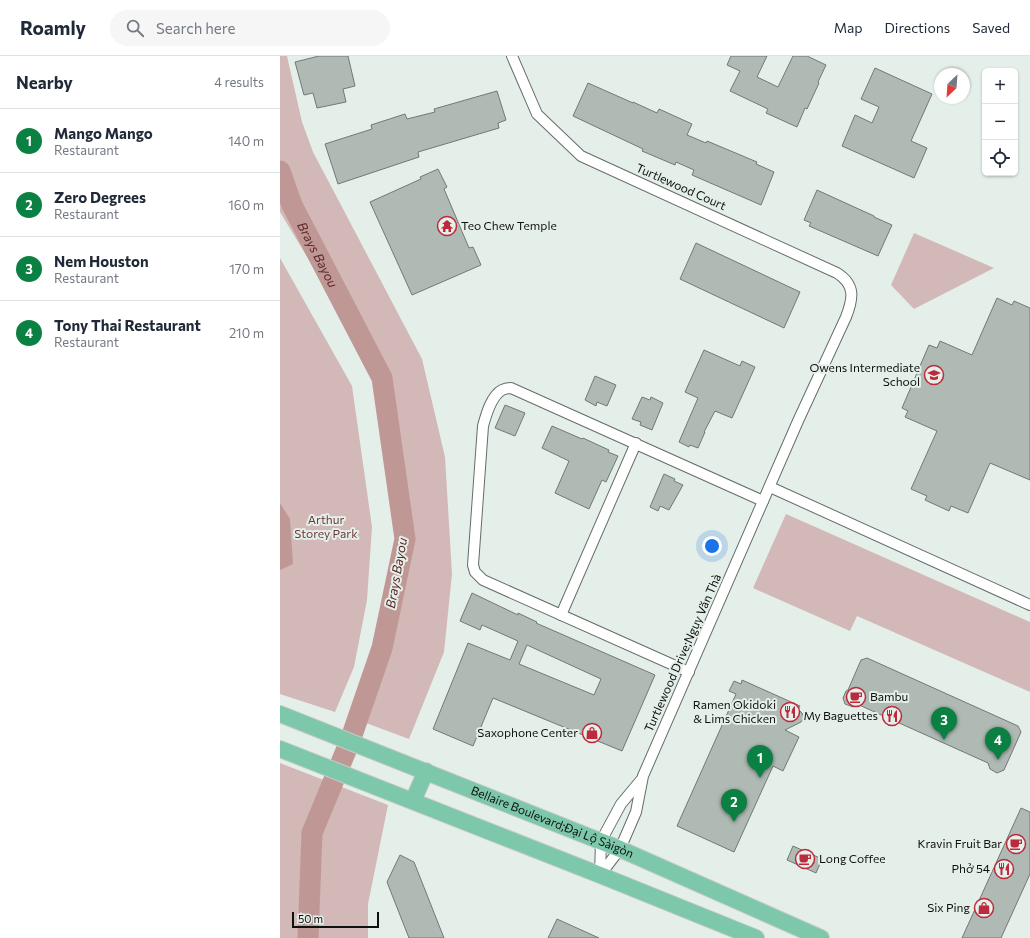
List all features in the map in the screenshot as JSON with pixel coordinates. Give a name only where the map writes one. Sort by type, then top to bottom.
[{"type":"main road","name":"Bellaire Boulevard;Đại Lộ Sàigòn","points":[[280,714],[601,841],[821,938]]},
{"type":"main road","points":[[280,749],[600,874],[756,938]]},
{"type":"main road","points":[[413,801],[426,771]]},
{"type":"street","name":"Turtlewood Court","points":[[512,56],[537,114],[581,156],[844,277],[850,285],[852,293],[851,304],[846,317]]},
{"type":"street","name":"Turtlewood Drive;Ngụy Văn Thà","points":[[600,874],[620,849],[636,812],[641,780],[798,421],[846,317]]},
{"type":"street","points":[[689,672],[483,580],[475,572],[472,565],[483,426],[489,409],[495,396],[501,390],[511,388],[764,501]]},
{"type":"street","points":[[561,615],[636,443]]},
{"type":"street","points":[[770,487],[1030,605]]},
{"type":"street","name":"Turtlewood Drive;Ngụy Văn Thà","points":[[600,874],[601,841],[621,804],[641,780]]},
{"type":"green space","points":[[280,56],[287,56],[302,122],[313,152],[422,359],[445,457],[452,574],[444,652],[409,739],[358,720],[370,695],[390,617],[397,539],[379,390],[353,333],[280,212]]},
{"type":"green space","points":[[914,233],[994,268],[914,309],[891,285]]},
{"type":"green space","name":"Arthur Storey Park","points":[[280,258],[352,386],[372,527],[367,600],[354,667],[335,712],[280,694]]},
{"type":"green space","points":[[786,514],[1030,622],[1030,692],[857,616],[850,631],[753,588]]},
{"type":"green space","points":[[280,763],[388,805],[368,904],[368,938],[280,938]]},
{"type":"shaded area","points":[[280,503],[290,519],[293,564],[280,570]]},
{"type":"building","points":[[319,56],[348,56],[355,86],[343,89],[346,102],[317,108],[313,93],[304,95],[295,62]]},
{"type":"building","points":[[731,56],[767,56],[757,77],[778,87],[793,56],[807,56],[826,65],[807,109],[805,108],[797,127],[766,113],[768,109],[730,91],[740,71],[727,65]]},
{"type":"building","points":[[875,68],[932,94],[911,141],[927,148],[914,178],[842,146],[855,115],[872,123],[879,107],[861,99]]},
{"type":"building","points":[[588,83],[657,113],[659,109],[692,124],[687,135],[706,143],[707,141],[757,162],[756,164],[774,172],[761,205],[692,175],[694,170],[676,162],[675,165],[642,151],[643,149],[573,116]]},
{"type":"building","points":[[497,91],[506,120],[498,123],[499,128],[418,152],[419,157],[338,184],[325,144],[372,129],[371,125],[405,114],[407,119],[435,112],[434,109]]},
{"type":"building","points":[[438,169],[447,187],[444,189],[469,248],[473,247],[481,265],[412,295],[370,202],[421,179],[420,177]]},
{"type":"building","points":[[817,190],[892,225],[878,256],[809,226],[811,223],[804,220]]},
{"type":"building","points":[[696,243],[800,292],[784,328],[680,279]]},
{"type":"building","points":[[997,298],[1012,305],[1014,301],[1030,308],[1030,480],[990,463],[968,513],[951,506],[949,511],[925,500],[927,496],[911,489],[937,431],[905,417],[908,411],[902,408],[929,345],[937,348],[940,341],[972,355]]},
{"type":"building","points":[[704,350],[740,366],[742,361],[755,367],[732,418],[715,411],[704,432],[698,448],[690,445],[689,447],[679,442],[698,398],[685,392]]},
{"type":"building","points":[[595,376],[616,385],[607,406],[597,402],[596,406],[585,400]]},
{"type":"building","points":[[642,397],[650,400],[651,397],[663,403],[652,430],[640,425],[641,422],[632,419]]},
{"type":"building","points":[[505,405],[525,413],[515,436],[495,428]]},
{"type":"building","points":[[552,426],[582,439],[583,438],[609,450],[608,452],[618,456],[606,482],[602,480],[589,509],[555,493],[569,461],[542,448]]},
{"type":"building","points":[[664,474],[683,485],[669,510],[660,506],[658,511],[650,507]]},
{"type":"building","points":[[472,593],[518,615],[518,613],[537,622],[536,623],[655,675],[622,751],[493,698],[473,746],[433,729],[468,643],[510,660],[518,641],[482,625],[480,630],[460,621]],"holes":[[[527,645],[601,679],[594,695],[519,664]]]},
{"type":"building","points":[[867,658],[1018,726],[1021,732],[1004,770],[997,773],[990,769],[988,763],[857,704],[853,707],[845,704],[843,698],[846,691],[848,690],[861,660]]},
{"type":"building","points":[[742,680],[800,706],[798,709],[804,718],[801,722],[785,730],[799,737],[783,771],[773,766],[734,852],[677,826],[736,694],[729,691],[734,681],[741,684]]},
{"type":"building","points":[[1021,808],[1030,812],[1030,874],[1001,938],[962,938]]},
{"type":"building","points":[[793,846],[822,859],[816,873],[787,860]]},
{"type":"building","points":[[400,855],[414,862],[444,938],[409,938],[387,882]]},
{"type":"building","points":[[557,919],[599,938],[548,938]]},
{"type":"waterway","name":"Brays Bayou","points":[[280,171],[292,205],[382,378],[405,539],[382,648],[350,741],[312,833],[308,938]]},
{"type":"place","name":"Teo Chew Temple","points":[[447,226]]},
{"type":"place","name":"Owens Intermediate School","points":[[934,375]]},
{"type":"place","name":"Bambu","points":[[856,697]]},
{"type":"place","name":"Ramen Okidoki & Lims Chicken","points":[[790,712]]},
{"type":"place","name":"My Baguettes","points":[[892,716]]},
{"type":"place","name":"Saxophone Center","points":[[592,733]]},
{"type":"place","name":"Nem Houston","points":[[944,740]]},
{"type":"place","name":"Tony Thai Restaurant","points":[[998,760]]},
{"type":"place","name":"Mango Mango","points":[[760,778]]},
{"type":"place","name":"Zero Degrees","points":[[734,822]]},
{"type":"place","name":"Kravin Fruit Bar","points":[[1016,844]]},
{"type":"place","name":"Long Coffee","points":[[805,859]]},
{"type":"place","name":"Phở 54","points":[[1004,869]]},
{"type":"place","name":"Six Ping","points":[[984,908]]}]
